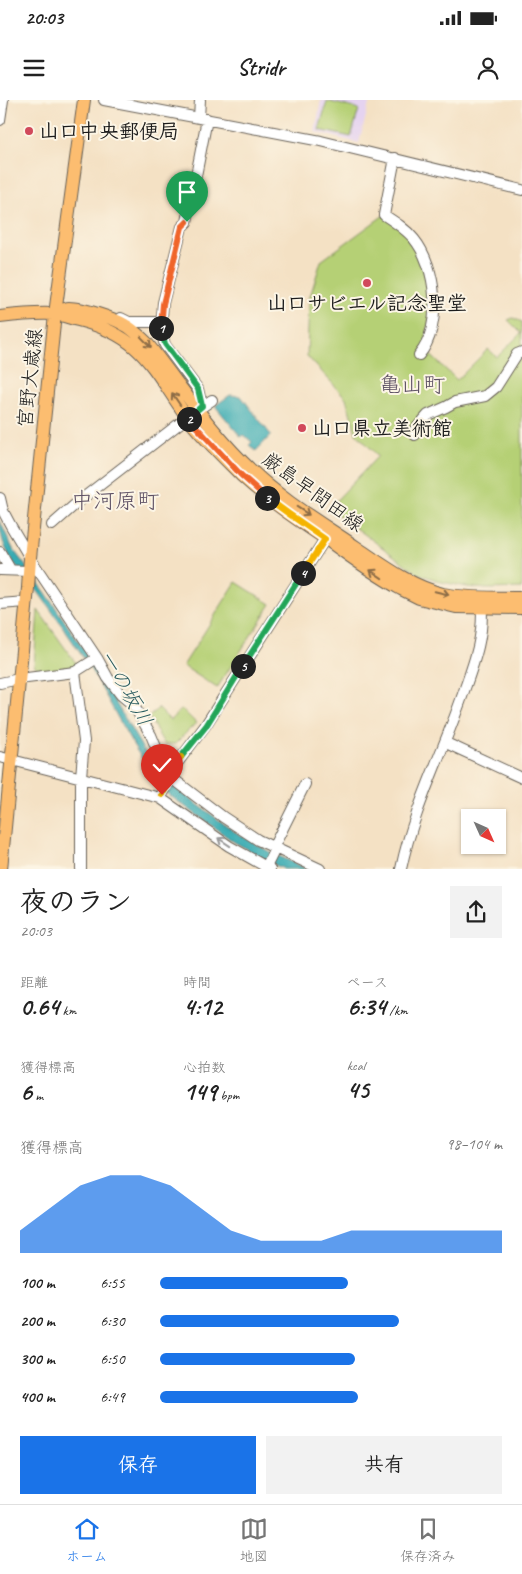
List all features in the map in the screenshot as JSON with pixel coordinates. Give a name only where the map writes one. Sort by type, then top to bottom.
[{"type":"main road","name":"宮野大歳線","points":[[1,869],[6,759],[19,679],[26,602],[19,570],[84,100]]},
{"type":"main road","name":"厳島早間田線","points":[[55,314],[68,308],[103,316],[124,324],[146,342],[172,374],[215,448],[265,496],[385,580],[419,598],[456,607],[522,598]]},
{"type":"main road","name":"厳島早間田線","points":[[55,314],[95,324],[110,330],[130,342],[252,472],[296,507],[398,575],[421,587],[441,593],[481,603],[522,608]]},
{"type":"main road","points":[[0,316],[55,314]]},
{"type":"street","points":[[0,120],[3,100]]},
{"type":"street","points":[[104,100],[321,141],[522,190]]},
{"type":"street","points":[[195,411],[198,389],[165,344],[161,331],[163,304],[182,227],[187,222],[203,118],[200,100]]},
{"type":"street","points":[[395,158],[384,215],[406,230],[415,241],[427,262],[434,299],[433,322],[425,348],[419,356]]},
{"type":"street","points":[[103,316],[115,315],[129,322],[162,322]]},
{"type":"street","points":[[415,435],[414,432],[428,415],[446,408],[455,402],[485,396],[496,387],[517,354],[522,352]]},
{"type":"street","points":[[52,525],[78,502],[195,411],[212,400]]},
{"type":"street","points":[[0,498],[3,510],[11,526],[19,570]]},
{"type":"street","points":[[161,796],[170,778],[206,726],[325,539]]},
{"type":"street","points":[[0,552],[19,570],[96,659],[121,695],[134,706],[151,735],[170,778],[223,817],[274,849],[320,869]]},
{"type":"street","points":[[0,604],[26,602]]},
{"type":"street","points":[[401,869],[405,848],[419,806],[446,743],[477,651],[482,621],[481,603]]},
{"type":"street","points":[[0,683],[79,670],[96,659]]},
{"type":"street","points":[[79,670],[84,741],[81,777],[81,869]]},
{"type":"street","points":[[446,743],[522,778]]},
{"type":"street","points":[[6,759],[161,796],[229,846],[267,868],[274,849],[306,784]]},
{"type":"shaded area","points":[[321,100],[370,100],[359,143],[315,132]]},
{"type":"green space","points":[[327,101],[359,109],[351,137],[319,130]]},
{"type":"green space","points":[[384,215],[415,241],[433,291],[425,350],[457,380],[488,349],[497,357],[521,333],[508,320],[513,318],[522,322],[522,588],[487,589],[467,587],[442,582],[417,573],[329,508],[378,456],[356,433],[346,398],[307,356],[309,300],[321,261]]},
{"type":"green space","points":[[236,582],[271,604],[217,688],[183,666]]},
{"type":"green space","points":[[38,610],[78,666],[40,671],[34,665]]},
{"type":"green space","points":[[158,708],[170,720],[182,709],[196,723],[175,744],[164,744],[149,717]]},
{"type":"water","points":[[230,395],[241,396],[271,435],[256,451],[249,445],[252,442],[244,435],[241,437],[216,407],[216,405]]},
{"type":"water","points":[[0,521],[13,549],[46,593],[90,659],[156,771],[166,781],[234,831],[270,852],[308,869],[284,869],[275,865],[234,842],[169,795],[145,764],[69,636],[39,593],[13,562],[2,539]]},
{"type":"place","name":"山口中央郵便局","points":[[29,131]]},
{"type":"place","name":"山口サビエル記念聖堂","points":[[367,283]]},
{"type":"place","name":"山口県立美術館","points":[[302,428]]},
{"type":"district","name":"亀山町","points":[[412,385]]},
{"type":"district","name":"中河原町","points":[[115,501]]},
{"type":"route","points":[[162,795],[172,778],[169,774],[206,726],[325,539],[265,496],[241,475],[188,418],[202,406],[198,389],[165,344],[161,331],[163,304],[182,227],[187,222]]},
{"type":"water label","name":"一の坂川","points":[[126,688]]}]
